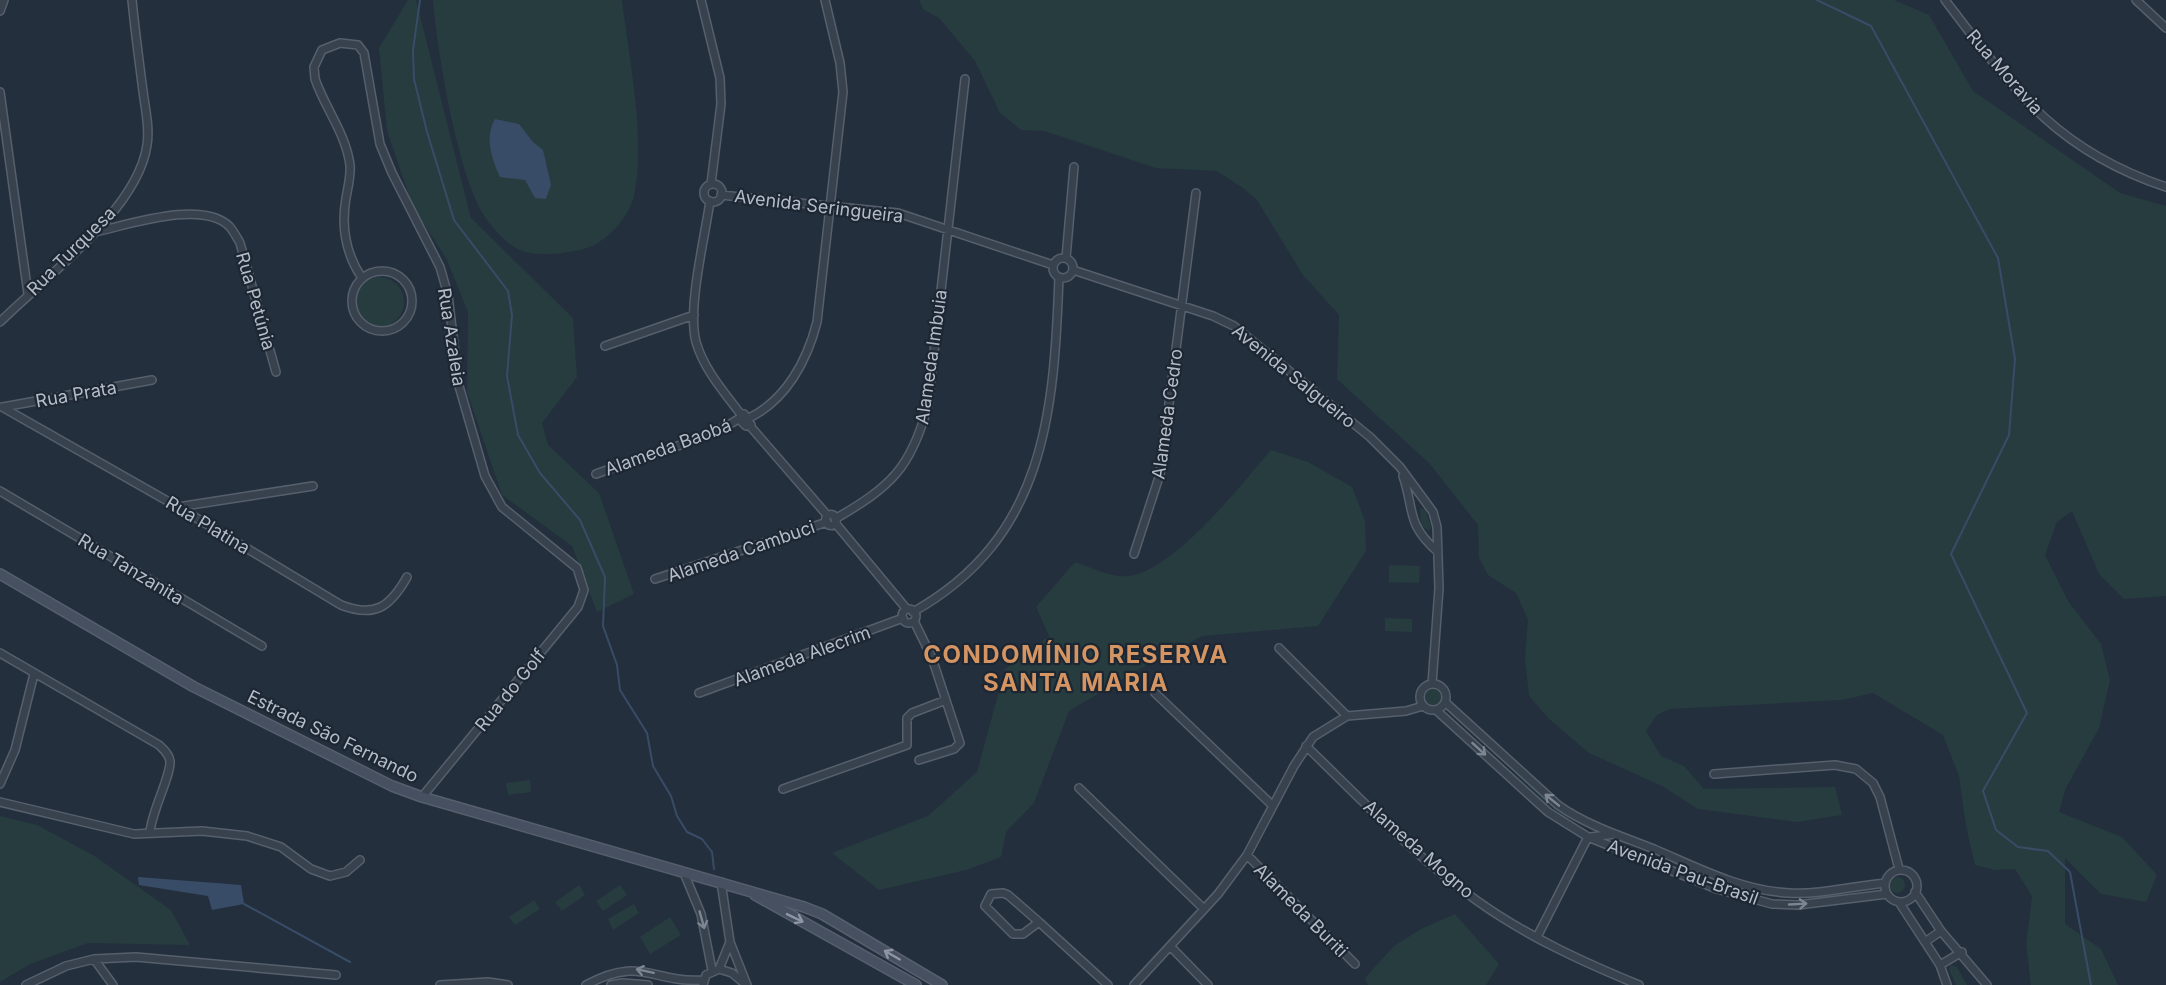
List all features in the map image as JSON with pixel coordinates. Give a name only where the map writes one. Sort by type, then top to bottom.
[{"type":"main road","name":"Estrada São Fernando","points":[[0,574],[194,687],[328,755],[422,797],[745,889],[822,914],[942,985]]},
{"type":"main road","name":"Estrada São Fernando","points":[[745,889],[776,909],[848,945],[916,985]]},
{"type":"street","points":[[0,11],[4,0]]},
{"type":"street","name":"Rua Turquesa","points":[[0,322],[95,232],[128,192],[141,169],[148,144],[132,0]]},
{"type":"street","points":[[701,0],[720,78],[721,104],[711,184],[704,191],[710,201],[694,315],[696,341],[705,363],[745,420],[905,607],[910,607],[913,612],[916,618],[915,623],[932,658],[960,743],[954,749],[919,760]]},
{"type":"street","name":"Alameda Baobá","points":[[596,474],[745,420],[764,409],[791,381],[810,347],[817,322],[843,92],[840,63],[825,0]]},
{"type":"street","name":"Rua Moravia","points":[[1945,0],[2007,82],[2061,133],[2125,173],[2166,186]]},
{"type":"street","points":[[2136,0],[2166,28]]},
{"type":"street","name":"Rua Azaleia","points":[[362,278],[348,256],[345,239],[344,214],[350,167],[346,147],[315,79],[314,67],[322,50],[340,43],[358,45],[364,53],[380,144],[392,173],[440,267],[448,295],[459,386],[492,493],[508,512],[577,568],[582,577]]},
{"type":"street","name":"Alameda Imbuia","points":[[831,520],[875,495],[891,482],[919,439],[928,405],[965,78]]},
{"type":"street","points":[[0,92],[28,294]]},
{"type":"street","points":[[1066,258],[1074,166]]},
{"type":"street","points":[[710,201],[716,201],[721,195],[719,187],[711,184]]},
{"type":"street","name":"Alameda Cedro","points":[[1134,554],[1160,474],[1196,193]]},
{"type":"street","name":"Avenida Seringueira","points":[[721,195],[898,213],[1053,265]]},
{"type":"street","name":"Rua Petúnia","points":[[95,232],[168,216],[197,214],[215,218],[229,226],[240,243],[276,372]]},
{"type":"street","points":[[1059,258],[1066,258],[1071,262],[1073,270],[1068,277],[1059,277],[1054,273],[1053,265],[1059,258]]},
{"type":"street","points":[[380,270],[390,271],[406,283],[412,302],[405,320],[388,330],[369,328],[360,322],[354,314],[352,295],[362,278],[380,270]]},
{"type":"street","name":"Avenida Salgueiro","points":[[1073,270],[1213,316],[1255,341],[1370,437],[1400,467],[1436,518],[1439,553]]},
{"type":"street","points":[[913,612],[944,594],[985,555],[1008,526],[1021,503],[1040,453],[1046,425],[1056,334],[1059,277]]},
{"type":"street","points":[[605,346],[694,315]]},
{"type":"street","name":"Rua Prata","points":[[1,407],[152,380]]},
{"type":"street","name":"Rua Platina","points":[[1,407],[178,507],[341,605],[354,610],[368,611],[390,602],[407,578]]},
{"type":"street","name":"Avenida Salgueiro","points":[[1400,467],[1413,524],[1423,539],[1439,553]]},
{"type":"street","points":[[178,507],[313,486]]},
{"type":"street","name":"Rua Tanzanita","points":[[0,491],[262,646]]},
{"type":"street","points":[[1411,508],[1424,501]]},
{"type":"street","name":"Alameda Cambuci","points":[[655,579],[831,520]]},
{"type":"street","points":[[1423,539],[1436,535]]},
{"type":"street","points":[[1134,985],[1171,947],[1247,855],[1306,746],[1323,730],[1347,716],[1406,711],[1423,706],[1420,694],[1425,687],[1432,684],[1439,588],[1439,553]]},
{"type":"street","name":"Rua do Golf","points":[[422,797],[578,607],[584,590],[582,577]]},
{"type":"street","points":[[905,607],[901,613],[906,623],[915,623]]},
{"type":"street","name":"Alameda Alecrim","points":[[699,693],[903,618]]},
{"type":"street","points":[[1279,648],[1347,716]]},
{"type":"street","points":[[0,653],[159,745],[167,753],[170,762],[152,814],[150,832]]},
{"type":"street","points":[[0,784],[15,750],[34,674]]},
{"type":"street","name":"Avenida Pau-Brasil","points":[[1432,684],[1443,689],[1445,702],[1546,796],[1572,815],[1730,880],[1767,891],[1791,893],[1885,883]]},
{"type":"street","points":[[1155,693],[1273,806]]},
{"type":"street","points":[[783,789],[907,745],[907,718],[912,713],[946,700]]},
{"type":"street","points":[[1436,710],[1445,702]]},
{"type":"street","name":"Avenida Pau-Brasil","points":[[1423,706],[1436,710],[1548,812],[1588,837],[1717,889],[1772,904],[1798,905],[1887,894]]},
{"type":"street","name":"Alameda Mogno","points":[[1306,746],[1441,874],[1477,901],[1537,938],[1590,965],[1639,985]]},
{"type":"street","points":[[1714,774],[1836,765],[1856,768],[1873,783],[1880,797],[1899,869]]},
{"type":"street","points":[[1079,788],[1204,909]]},
{"type":"street","points":[[0,802],[134,834],[214,831],[247,836],[281,847],[311,869],[330,876],[346,872],[360,860]]},
{"type":"street","name":"Avenida Pau-Brasil","points":[[1572,815],[1588,837]]},
{"type":"street","name":"Avenida Pau-Brasil","points":[[1588,837],[1616,834]]},
{"type":"street","points":[[1537,938],[1588,837]]},
{"type":"street","name":"Alameda Buriti","points":[[1247,855],[1355,964]]},
{"type":"street","points":[[1899,869],[1890,874],[1885,883],[1887,894],[1899,902],[1940,965],[1947,985]]},
{"type":"street","points":[[1899,869],[1912,874],[1917,884],[1915,892],[1908,900],[1899,902]]},
{"type":"street","points":[[684,873],[701,914],[716,969]]},
{"type":"street","points":[[721,882],[730,942],[746,985]]},
{"type":"street","points":[[1915,892],[1941,931],[1962,952],[1987,985]]},
{"type":"street","points":[[1039,922],[1023,934],[1013,934],[988,910],[985,901],[991,894],[1008,895],[1039,922],[1108,985]]},
{"type":"street","points":[[1925,942],[1941,931]]},
{"type":"street","points":[[586,985],[628,969],[703,982],[716,969],[730,942]]},
{"type":"street","points":[[1171,947],[1208,985]]},
{"type":"street","points":[[1940,965],[1962,952]]},
{"type":"street","points":[[27,985],[66,966],[94,959],[136,957],[336,975]]},
{"type":"street","points":[[94,959],[113,985]]},
{"type":"street","points":[[716,969],[732,973],[746,985]]},
{"type":"street","points":[[440,985],[488,982],[508,985]]},
{"type":"street","points":[[611,985],[623,983],[648,985]]},
{"type":"green space","points":[[408,0],[416,0],[471,218],[573,318],[577,377],[542,423],[548,445],[599,493],[634,594],[597,612],[572,546],[502,495],[467,392],[468,312],[446,258],[413,207],[387,131],[379,48]]},
{"type":"green space","points":[[433,0],[622,0],[635,96],[638,168],[635,191],[629,209],[617,227],[601,241],[583,249],[567,252],[531,253],[512,246],[487,220],[467,176],[458,146],[444,81]]},
{"type":"green space","points":[[919,0],[1894,0],[1929,15],[1973,91],[2120,193],[2166,206],[2166,596],[2124,599],[2099,574],[2072,511],[2057,522],[2045,555],[2068,601],[2101,644],[2110,680],[2099,728],[2065,790],[2059,812],[2122,837],[2157,875],[2146,902],[2101,894],[2065,858],[2065,924],[2101,949],[2118,985],[2031,985],[2026,944],[2032,896],[2015,869],[1995,870],[1975,865],[1966,826],[1959,776],[1943,735],[1873,693],[1842,700],[1670,709],[1657,715],[1646,731],[1661,756],[1684,766],[1704,789],[1835,787],[1842,815],[1797,822],[1698,809],[1662,786],[1589,753],[1548,718],[1529,696],[1525,658],[1528,620],[1516,593],[1488,575],[1479,558],[1478,525],[1429,463],[1337,379],[1339,315],[1303,275],[1257,200],[1217,171],[1156,168],[1044,131],[1021,130],[1000,113],[975,61],[939,18],[924,10]]},
{"type":"green space","points":[[374,277],[384,277],[397,284],[404,297],[404,307],[397,320],[384,327],[374,327],[365,323],[358,316],[354,307],[354,297],[358,288],[365,281]]},
{"type":"green space","points":[[1271,450],[1308,462],[1352,487],[1365,521],[1366,551],[1318,626],[1202,636],[1143,667],[1069,711],[1034,803],[1006,832],[1001,857],[966,870],[879,890],[832,853],[928,816],[977,772],[1005,669],[1049,636],[1036,607],[1075,562],[1119,576],[1138,574],[1158,564],[1202,528]]},
{"type":"green space","points":[[1420,508],[1425,509],[1431,527],[1429,531],[1421,525]]},
{"type":"green space","points":[[1389,565],[1420,566],[1419,583],[1389,582]]},
{"type":"green space","points":[[1385,618],[1412,619],[1412,632],[1385,631]]},
{"type":"green space","points":[[1433,689],[1439,691],[1441,697],[1439,703],[1433,705],[1427,703],[1425,697],[1427,691]]},
{"type":"green space","points":[[1461,717],[1546,800],[1569,818],[1568,820],[1545,802],[1459,720]]},
{"type":"green space","points":[[530,780],[531,792],[508,795],[506,783]]},
{"type":"green space","points":[[0,816],[37,825],[93,855],[171,910],[190,945],[88,943],[30,964],[0,982]]},
{"type":"green space","points":[[1897,877],[1903,879],[1905,885],[1903,891],[1897,893],[1891,891],[1889,885],[1891,879]]},
{"type":"green space","points":[[579,885],[585,895],[562,911],[555,902]]},
{"type":"green space","points":[[620,885],[627,895],[603,911],[596,901]]},
{"type":"green space","points":[[534,900],[540,909],[515,925],[509,917]]},
{"type":"green space","points":[[634,904],[639,913],[613,930],[608,919]]},
{"type":"green space","points":[[1455,914],[1499,964],[1486,985],[1368,985],[1365,978],[1394,946],[1421,929]]},
{"type":"green space","points":[[670,917],[681,935],[650,954],[640,937]]},
{"type":"green space","points":[[1950,965],[1957,967],[1967,985],[1956,985],[1949,970]]},
{"type":"water","points":[[495,119],[519,124],[533,142],[543,150],[551,185],[546,199],[535,198],[525,180],[500,177],[492,156],[490,141]]},
{"type":"water","points":[[138,877],[241,885],[244,904],[212,910],[208,896],[139,885]]},
{"type":"waterway","points":[[420,0],[413,50],[414,79],[427,132],[454,220],[508,291],[512,315],[507,376],[518,435],[540,473],[580,520],[605,577],[603,626],[617,665],[620,690],[647,733],[653,766],[671,796],[677,816],[687,832],[702,839],[712,852],[714,869]]},
{"type":"waterway","points":[[1817,0],[1871,26],[1998,258],[2015,359],[2009,435],[1951,554],[2027,713],[1983,791],[1996,830],[2018,847],[2048,851],[2070,872],[2091,985]]},
{"type":"waterway","points":[[244,904],[350,962]]},
{"type":"district","name":"CONDOMÍNIO RESERVA SANTA MARIA","points":[[1076,668]]}]
